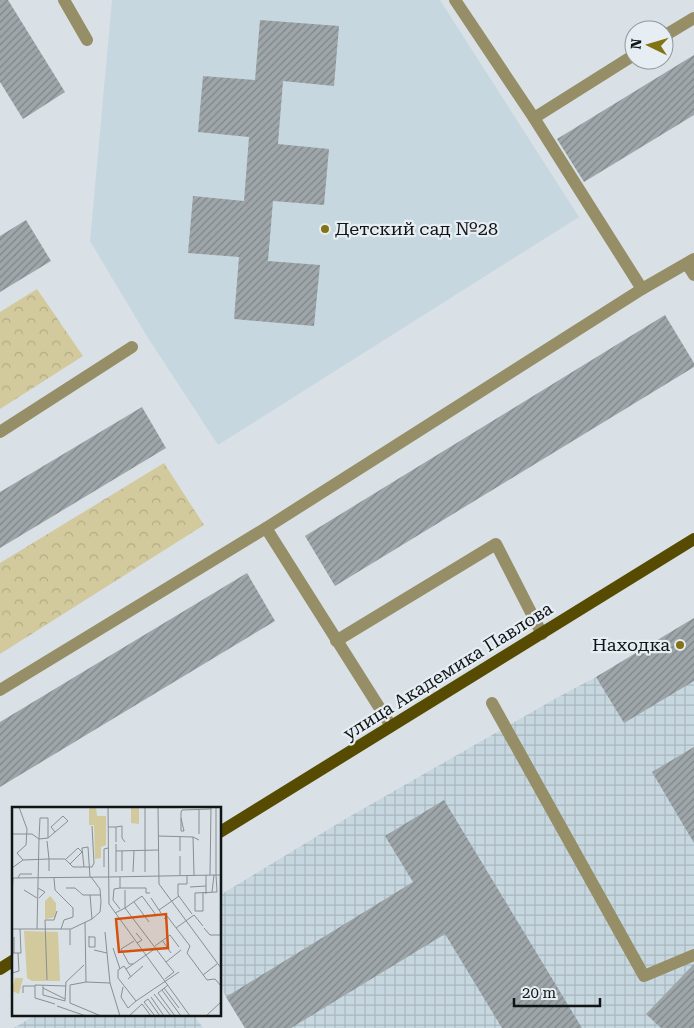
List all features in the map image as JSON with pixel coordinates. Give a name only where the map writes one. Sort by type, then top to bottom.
[{"type":"main road","name":"улица Академика Павлова","points":[[221,831],[694,539]]},
{"type":"main road","points":[[0,969],[12,961]]},
{"type":"lane","points":[[64,0],[87,40]]},
{"type":"lane","points":[[455,0],[534,118],[642,289]]},
{"type":"lane","points":[[674,30],[694,18]]},
{"type":"lane","points":[[534,118],[624,61]]},
{"type":"lane","points":[[0,690],[266,528],[642,289],[691,261],[694,275]]},
{"type":"lane","points":[[0,432],[132,347]]},
{"type":"lane","points":[[266,528],[391,726]]},
{"type":"lane","points":[[336,641],[496,544],[542,634]]},
{"type":"lane","points":[[492,703],[644,976],[694,955]]},
{"type":"shaded area","name":"Детский сад №28","points":[[112,0],[440,0],[579,217],[218,445],[148,338],[90,241]]},
{"type":"shaded area","points":[[694,618],[694,1028],[245,1028],[221,986],[221,894],[347,818],[596,677]]},
{"type":"shaded area","points":[[34,1016],[195,1016],[203,1028],[14,1028]]},
{"type":"green space","points":[[37,289],[83,356],[0,409],[0,312]]},
{"type":"green space","points":[[164,463],[204,525],[0,654],[0,563]]},
{"type":"building","points":[[0,0],[8,0],[65,92],[23,119],[0,82]]},
{"type":"building","points":[[260,20],[339,26],[334,86],[283,81],[278,144],[329,149],[324,205],[273,201],[268,261],[320,265],[314,326],[234,319],[239,257],[188,253],[193,196],[244,201],[249,137],[198,132],[203,76],[255,80]]},
{"type":"building","points":[[694,55],[694,115],[584,182],[557,139],[670,70],[674,70],[674,67]]},
{"type":"building","points":[[26,220],[51,261],[0,292],[0,236]]},
{"type":"building","points":[[665,315],[694,363],[694,367],[335,586],[305,536]]},
{"type":"building","points":[[142,407],[166,448],[0,548],[0,492]]},
{"type":"building","points":[[247,573],[275,621],[0,787],[0,722]]},
{"type":"building","points":[[694,618],[694,681],[624,723],[596,677]]},
{"type":"building","points":[[694,747],[694,843],[652,772]]},
{"type":"building","points":[[444,800],[582,1028],[502,1028],[445,934],[291,1028],[245,1028],[226,997],[413,882],[385,836]]},
{"type":"building","points":[[694,964],[694,1028],[661,1028],[646,1014]]},
{"type":"place","name":"Детский сад №28","points":[[325,229]]},
{"type":"place","name":"Находка","points":[[680,645]]}]
